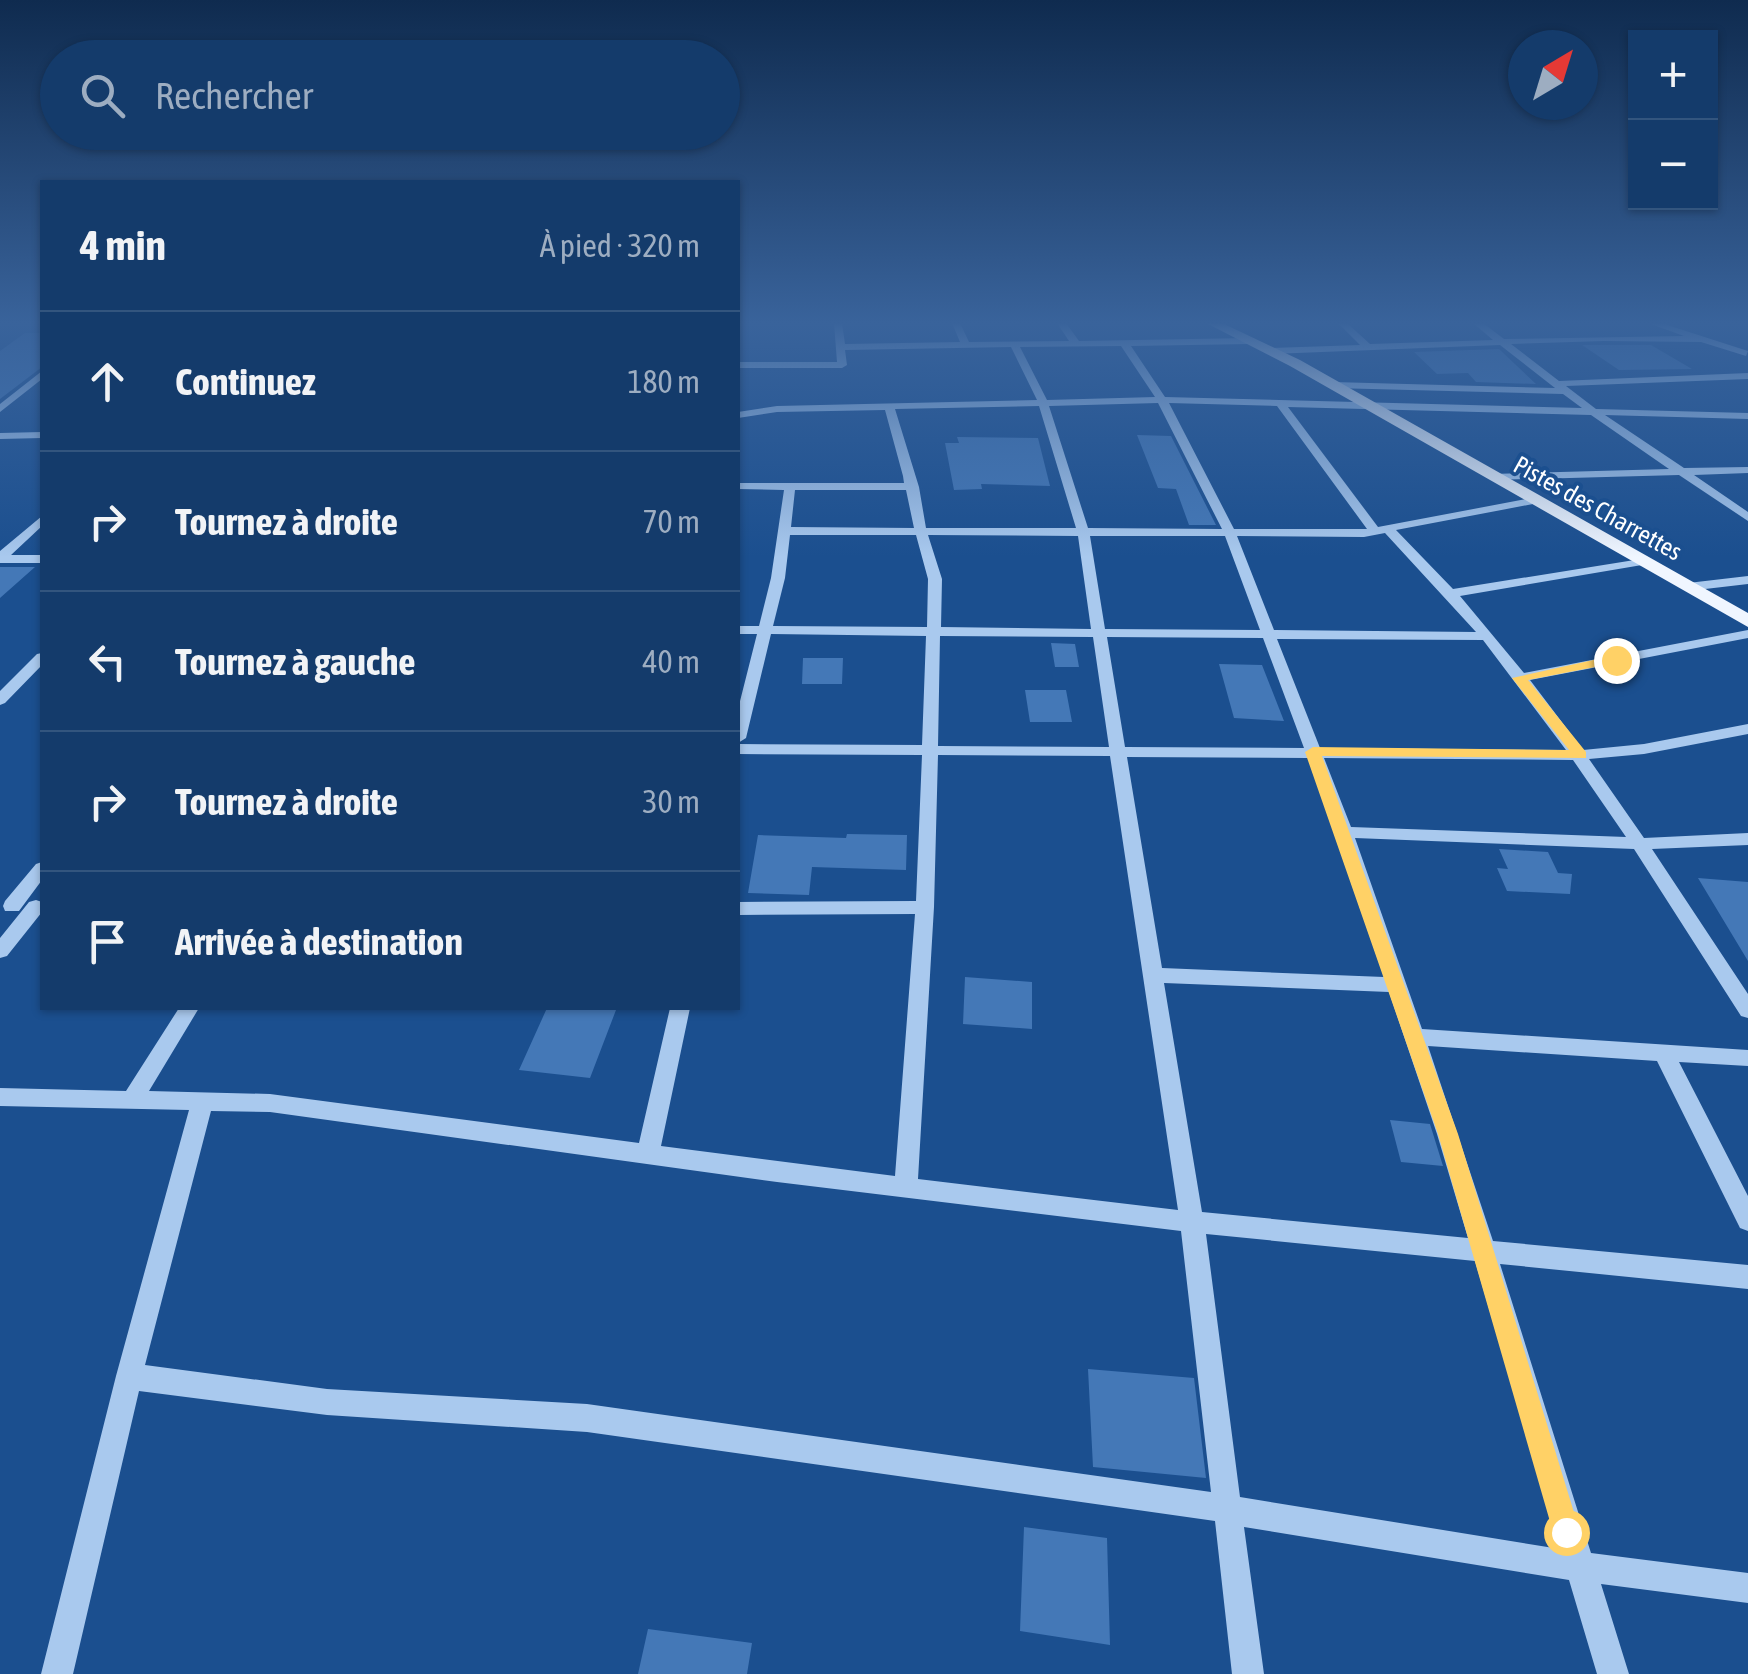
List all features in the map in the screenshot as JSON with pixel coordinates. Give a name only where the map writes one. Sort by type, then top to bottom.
[{"type":"main road","name":"Pistes des Charrettes","points":[[1360,401],[1748,621]]},
{"type":"street","points":[[740,415],[1013,401]]},
{"type":"street","points":[[1042,401],[1083,531],[1119,751],[1192,1222],[1248,1674]]},
{"type":"street","points":[[1163,401],[1230,533],[1344,832],[1415,1036],[1613,1674]]},
{"type":"street","points":[[1195,401],[1748,416]]},
{"type":"street","points":[[1578,401],[1748,518]]},
{"type":"street","points":[[1281,404],[1383,531],[1450,594],[1581,755],[1644,844],[1748,1010]]},
{"type":"street","points":[[889,406],[921,529],[931,552],[934,579],[925,907],[906,1187]]},
{"type":"street","points":[[0,436],[40,435]]},
{"type":"street","points":[[1492,477],[1748,470]]},
{"type":"street","points":[[740,486],[913,487]]},
{"type":"street","points":[[740,730],[766,630],[790,488]]},
{"type":"street","points":[[785,531],[1383,531],[1532,500]]},
{"type":"street","points":[[0,559],[40,522]]},
{"type":"street","points":[[0,559],[40,559]]},
{"type":"street","points":[[1450,594],[1642,561]]},
{"type":"street","points":[[1688,586],[1748,580]]},
{"type":"street","points":[[740,630],[1484,636]]},
{"type":"street","points":[[1518,678],[1748,634]]},
{"type":"street","points":[[0,700],[40,659]]},
{"type":"street","points":[[740,750],[1581,755],[1644,749],[1748,729]]},
{"type":"street","points":[[1344,832],[1644,844],[1748,839]]},
{"type":"street","points":[[6,906],[40,870]]},
{"type":"street","points":[[6,906],[39,906]]},
{"type":"street","points":[[0,951],[39,906]]},
{"type":"street","points":[[740,908],[925,907]]},
{"type":"street","points":[[1154,975],[1396,984]]},
{"type":"street","points":[[132,1098],[189,1010]]},
{"type":"street","points":[[648,1154],[680,1010]]},
{"type":"street","points":[[1415,1036],[1748,1058]]},
{"type":"street","points":[[1665,1055],[1748,1220]]},
{"type":"street","points":[[0,1097],[203,1100],[378,1114],[648,1154],[1192,1222],[1748,1277]]},
{"type":"street","points":[[56,1674],[129,1376],[203,1100]]},
{"type":"street","points":[[129,1376],[327,1402],[587,1418],[1226,1510],[1577,1567],[1748,1588]]},
{"type":"building","points":[[1137,435],[1171,436],[1216,525],[1189,525],[1176,489],[1158,488]]},
{"type":"building","points":[[957,437],[1038,438],[1050,486],[981,484],[982,489],[954,490],[945,443],[959,443]]},
{"type":"building","points":[[0,567],[35,567],[0,598]]},
{"type":"building","points":[[1051,643],[1075,644],[1079,667],[1055,667]]},
{"type":"building","points":[[803,658],[843,658],[842,684],[802,684]]},
{"type":"building","points":[[1219,664],[1262,665],[1284,721],[1234,718]]},
{"type":"building","points":[[1025,690],[1066,690],[1072,722],[1030,722]]},
{"type":"building","points":[[847,834],[907,835],[906,870],[812,867],[809,895],[748,893],[758,835],[846,838]]},
{"type":"building","points":[[1499,849],[1548,852],[1558,873],[1572,874],[1570,894],[1507,891],[1497,868],[1508,869]]},
{"type":"building","points":[[1698,878],[1748,882],[1748,961]]},
{"type":"building","points":[[965,977],[1032,982],[1032,1029],[963,1024]]},
{"type":"building","points":[[546,1010],[616,1010],[590,1078],[519,1070]]},
{"type":"building","points":[[1390,1120],[1430,1124],[1443,1166],[1401,1162]]},
{"type":"building","points":[[1088,1369],[1194,1378],[1206,1478],[1093,1467]]},
{"type":"building","points":[[1024,1527],[1107,1538],[1110,1645],[1020,1631]]},
{"type":"building","points":[[648,1629],[752,1643],[747,1674],[638,1674]]},
{"type":"route","points":[[1566,1532],[1448,1134],[1313,752],[1581,755],[1518,678],[1616,660]]}]
